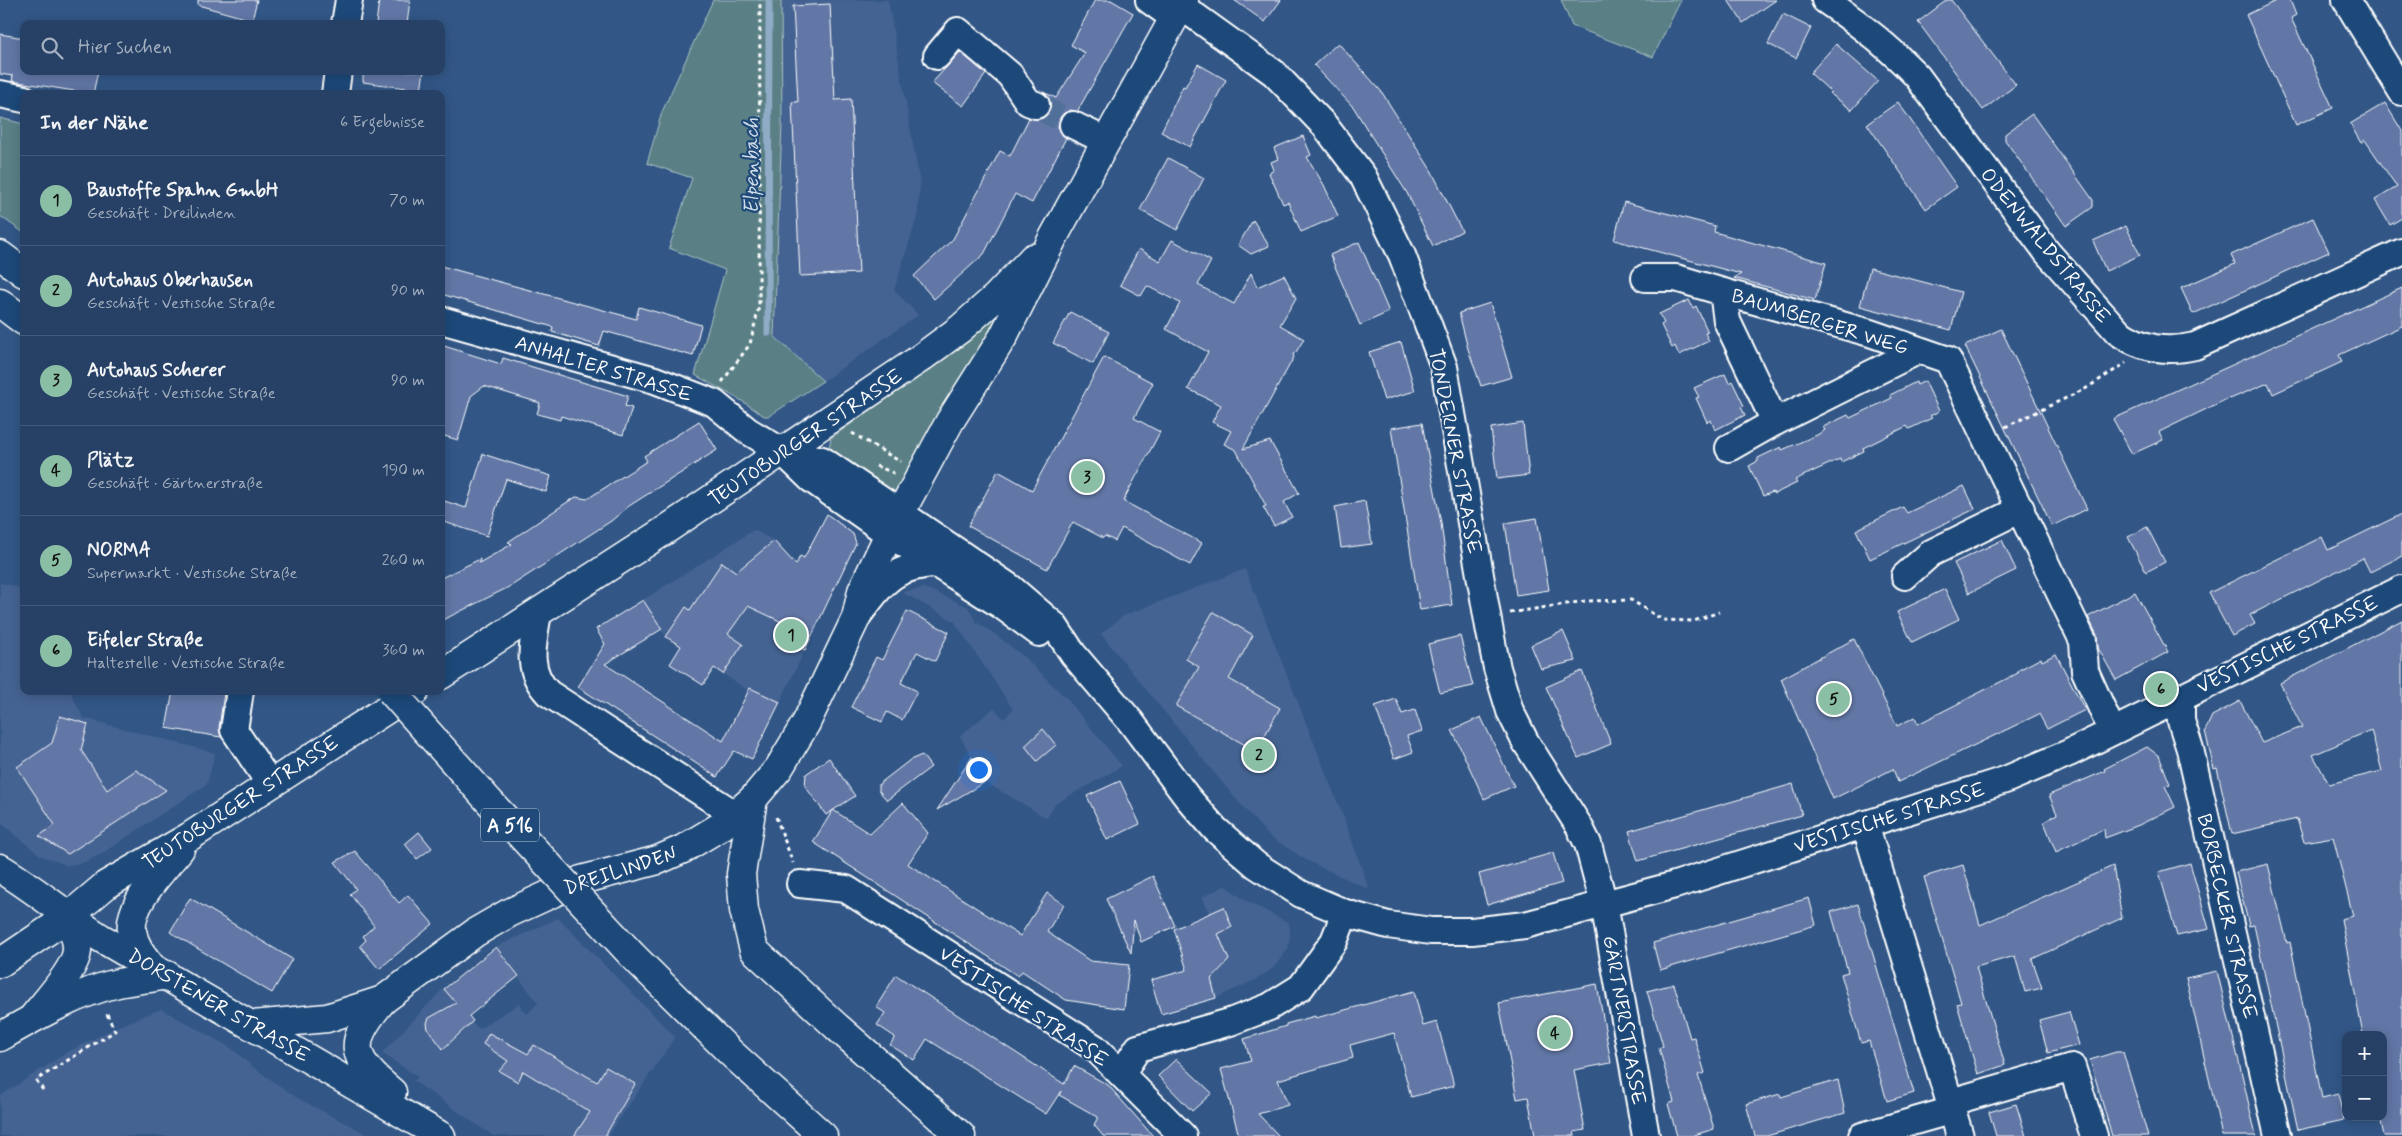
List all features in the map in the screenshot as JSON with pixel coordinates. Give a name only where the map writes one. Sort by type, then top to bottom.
[{"type":"main road","name":"TEUTOBURGER STRASSE","points":[[894,524],[914,476],[1002,337],[1053,238],[1180,8]]},
{"type":"main road","name":"TEUTOBURGER STRASSE","points":[[445,672],[783,452],[918,360],[960,329],[996,296],[1053,238]]},
{"type":"main road","points":[[0,255],[20,269]]},
{"type":"main road","points":[[0,303],[20,319]]},
{"type":"main road","name":"DREILINDEN","points":[[446,1136],[373,1076],[362,1064],[358,1050],[361,1029],[383,1000],[476,932],[509,913],[581,880],[658,860],[684,849],[708,836],[751,800],[779,768],[806,723],[856,618],[862,591],[894,524]]},
{"type":"main road","name":"A 516","points":[[395,695],[486,799],[632,955],[731,1053],[823,1136]]},
{"type":"main road","name":"TEUTOBURGER STRASSE","points":[[0,963],[68,917],[106,885],[189,837],[409,695]]},
{"type":"main road","points":[[751,800],[744,841],[742,874],[744,910],[754,950],[837,1027],[961,1136]]},
{"type":"main road","points":[[0,1037],[33,1018],[95,991],[159,970],[136,946],[133,936],[134,916],[148,889],[189,837]]},
{"type":"main road","name":"DORSTENER STRASSE","points":[[0,868],[31,887],[68,917],[442,1136]]},
{"type":"main road","points":[[33,1018],[72,965],[76,952],[75,936],[68,917]]},
{"type":"main road","name":"DREILINDEN","points":[[253,1025],[327,1018],[383,1000]]},
{"type":"street","points":[[346,20],[349,0]]},
{"type":"street","name":"TONDERNER STRASSE","points":[[1149,0],[1180,8],[1274,73],[1325,126],[1363,176],[1421,301],[1444,367],[1489,627],[1497,668],[1510,711],[1534,756],[1585,838],[1604,904]]},
{"type":"street","name":"ODENWALDSTRASSE","points":[[1825,0],[1867,29],[1893,51],[1917,76],[2047,252],[2118,332],[2132,342],[2149,348],[2172,350],[2195,346],[2402,252]]},
{"type":"street","points":[[2346,0],[2402,92]]},
{"type":"street","points":[[936,56],[958,31],[1010,75],[1028,102],[1036,105]]},
{"type":"street","points":[[336,90],[337,75]]},
{"type":"street","points":[[0,94],[20,98]]},
{"type":"street","points":[[1073,125],[1106,141]]},
{"type":"street","name":"BAUMBERGER WEG","points":[[1645,278],[1676,278],[1870,333],[1917,351],[1948,360],[2083,641],[2085,671],[2112,731]]},
{"type":"street","name":"BAUMBERGER WEG","points":[[1723,292],[1727,322],[1775,422]]},
{"type":"street","name":"ANHALTER STRASSE","points":[[445,321],[654,380],[714,402],[748,431],[783,452],[811,479],[894,524]]},
{"type":"street","name":"BAUMBERGER WEG","points":[[1729,448],[1775,422],[1917,351]]},
{"type":"street","points":[[1905,576],[1931,553],[2021,509]]},
{"type":"street","name":"VESTISCHE STRASSE","points":[[894,524],[938,564],[1073,654]]},
{"type":"street","name":"VESTISCHE STRASSE","points":[[894,524],[932,532],[1012,588],[1054,625],[1073,654],[1130,722],[1187,797],[1215,829],[1256,865],[1278,881],[1301,894],[1345,913],[1366,920],[1432,931],[1472,931],[1525,925],[1675,885],[2005,780],[2069,753],[2402,588]]},
{"type":"street","points":[[856,618],[881,586],[893,575],[907,568],[938,564]]},
{"type":"street","points":[[538,613],[532,663],[537,678],[548,693],[751,800]]},
{"type":"street","points":[[239,695],[234,730],[270,784]]},
{"type":"street","name":"BORBECKER STRASSE","points":[[2181,696],[2180,722],[2190,748],[2278,1136]]},
{"type":"street","points":[[1865,824],[1960,1136]]},
{"type":"street","name":"VESTISCHE STRASSE","points":[[800,884],[846,889],[1095,1048],[1122,1073],[1138,1048],[1230,1022],[1269,1007],[1301,987],[1334,941],[1345,913]]},
{"type":"street","name":"GÄRTNERSTRASSE","points":[[1604,904],[1646,1136]]},
{"type":"street","points":[[1862,1136],[2072,1068],[2094,1136]]},
{"type":"street","points":[[1122,1073],[1183,1136]]},
{"type":"path","points":[[714,402],[722,382],[750,344],[759,307],[760,0]]},
{"type":"path","points":[[1986,436],[2085,389],[2149,348]]},
{"type":"path","points":[[833,418],[839,432],[850,432],[893,456],[907,467],[914,476]]},
{"type":"path","points":[[868,462],[902,476],[914,476]]},
{"type":"path","points":[[1489,627],[1503,615],[1585,601],[1631,600],[1663,620],[1694,621],[1719,612]]},
{"type":"path","points":[[751,800],[800,884]]},
{"type":"path","points":[[43,1090],[36,1080],[115,1031],[95,991]]},
{"type":"shaded area","points":[[781,0],[888,0],[920,185],[917,217],[894,290],[918,315],[823,381],[774,336],[782,123]]},
{"type":"shaded area","points":[[754,530],[774,541],[800,570],[817,624],[780,702],[746,689],[714,668],[703,685],[670,664],[681,646],[666,637],[643,600]]},
{"type":"shaded area","points":[[1245,569],[1344,819],[1369,889],[1308,861],[1269,836],[1230,792],[1101,634],[1123,616]]},
{"type":"shaded area","points":[[0,583],[18,587],[20,591],[20,695],[72,695],[83,718],[215,753],[207,784],[101,854],[80,864],[66,865],[40,855],[0,822]]},
{"type":"shaded area","points":[[925,588],[968,607],[976,622],[1023,656],[1067,699],[1122,766],[1055,804],[1047,818],[985,782],[960,736],[994,708],[1004,719],[1013,709],[954,621],[902,592]]},
{"type":"shaded area","points":[[1225,886],[1248,902],[1289,923],[1290,933],[1288,949],[1274,967],[1259,978],[1216,998],[1211,979],[1229,960],[1202,897]]},
{"type":"shaded area","points":[[558,918],[675,1037],[608,1136],[493,1136],[414,1081],[418,1077],[382,1053],[444,988],[466,1017],[479,1029],[520,1003],[521,1009],[527,1014],[538,1003],[519,978],[520,975],[496,947]]},
{"type":"shaded area","points":[[161,1009],[231,1048],[253,1067],[297,1098],[370,1136],[0,1136],[0,1096],[68,1052],[117,1027]]},
{"type":"green space","points":[[713,0],[781,0],[782,123],[774,336],[823,381],[769,416],[764,416],[742,401],[695,375],[725,270],[669,248],[692,178],[647,163],[662,112]]},
{"type":"green space","points":[[1561,0],[1681,0],[1653,57],[1572,26]]},
{"type":"green space","points":[[0,118],[20,123],[20,230],[0,216]]},
{"type":"green space","points":[[1006,307],[897,494],[887,495],[828,452],[831,438],[939,362]]},
{"type":"building","points":[[198,0],[257,0],[252,20],[198,5]]},
{"type":"building","points":[[379,0],[410,0],[408,20],[376,20]]},
{"type":"building","points":[[1095,0],[1111,0],[1133,13],[1078,110],[1080,112],[1071,110],[1064,113],[1060,118],[1058,127],[1066,138],[1032,203],[1015,194],[984,254],[934,299],[914,276],[953,239],[1000,151],[1010,156],[1029,118],[1039,120],[1050,111],[1051,102],[1043,92],[1056,98],[1085,53],[1071,45]]},
{"type":"building","points":[[1234,0],[1281,0],[1265,22]]},
{"type":"building","points":[[1728,0],[1776,0],[1743,23]]},
{"type":"building","points":[[1947,0],[1951,0],[2016,85],[1983,110],[1918,22]]},
{"type":"building","points":[[2278,0],[2290,0],[2296,15],[2291,18],[2333,108],[2296,125],[2246,15]]},
{"type":"building","points":[[830,4],[835,100],[851,99],[859,273],[800,276],[792,102],[798,102],[793,6]]},
{"type":"building","points":[[1783,14],[1811,28],[1796,58],[1768,44]]},
{"type":"building","points":[[0,34],[20,37],[20,75],[97,75],[94,90],[68,90],[12,81],[13,76],[0,74]]},
{"type":"building","points":[[1338,43],[1381,91],[1431,170],[1462,231],[1433,246],[1407,193],[1354,108],[1314,65]]},
{"type":"building","points":[[1836,44],[1878,81],[1852,110],[1829,93],[1831,92],[1810,73]]},
{"type":"building","points":[[960,52],[986,74],[963,106],[932,83]]},
{"type":"building","points":[[1198,64],[1226,80],[1190,147],[1161,132],[1183,86],[1185,87]]},
{"type":"building","points":[[363,75],[423,75],[421,90],[363,82]]},
{"type":"building","points":[[1898,102],[1957,187],[1926,209],[1867,124]]},
{"type":"building","points":[[2385,103],[2402,131],[2402,218],[2390,225],[2375,200],[2397,187],[2365,140],[2361,143],[2350,124]]},
{"type":"building","points":[[2032,114],[2093,200],[2093,207],[2066,226],[2005,140],[2005,134]]},
{"type":"building","points":[[1303,136],[1311,155],[1307,157],[1324,185],[1338,216],[1301,232],[1288,202],[1283,204],[1269,173],[1274,170],[1271,162],[1278,159],[1274,148]]},
{"type":"building","points":[[1168,158],[1204,178],[1177,230],[1140,210]]},
{"type":"building","points":[[1624,202],[1715,226],[1714,232],[1826,263],[1815,300],[1734,278],[1741,274],[1614,240]]},
{"type":"building","points":[[2313,218],[2329,252],[2193,314],[2181,288],[2235,264],[2231,255]]},
{"type":"building","points":[[1253,220],[1269,246],[1251,254],[1238,245]]},
{"type":"building","points":[[2126,226],[2140,255],[2106,271],[2093,241]]},
{"type":"building","points":[[1172,240],[1211,261],[1198,285],[1234,304],[1251,273],[1257,287],[1284,275],[1296,298],[1280,325],[1304,339],[1293,354],[1294,357],[1243,449],[1270,441],[1299,493],[1284,502],[1292,517],[1274,526],[1263,507],[1266,506],[1236,450],[1224,444],[1231,431],[1212,422],[1221,405],[1188,389],[1208,352],[1166,329],[1180,303],[1147,286],[1141,296],[1120,285],[1139,249],[1160,261]]},
{"type":"building","points":[[1359,242],[1389,312],[1360,325],[1330,255]]},
{"type":"building","points":[[445,267],[636,319],[639,307],[701,325],[693,356],[604,331],[599,346],[552,332],[553,327],[445,295]]},
{"type":"building","points":[[1870,268],[1961,292],[1951,330],[1860,306]]},
{"type":"building","points":[[2402,288],[2402,326],[2339,355],[2342,362],[2273,394],[2268,383],[2229,398],[2159,432],[2163,440],[2132,454],[2113,419]]},
{"type":"building","points":[[1689,300],[1693,308],[1696,306],[1708,332],[1705,333],[1709,341],[1679,355],[1675,346],[1672,348],[1661,325],[1664,323],[1659,314]]},
{"type":"building","points":[[1490,303],[1512,377],[1481,386],[1468,349],[1459,313]]},
{"type":"building","points":[[1070,312],[1109,332],[1093,364],[1053,343]]},
{"type":"building","points":[[2001,329],[2087,509],[2052,526],[1965,346]]},
{"type":"building","points":[[1401,342],[1415,391],[1384,400],[1369,352]]},
{"type":"building","points":[[445,346],[501,364],[503,358],[628,396],[625,406],[632,408],[623,435],[561,416],[560,420],[537,414],[540,403],[484,386],[471,396],[458,440],[445,436]]},
{"type":"building","points":[[1104,357],[1153,383],[1134,418],[1160,432],[1123,501],[1202,543],[1190,565],[1122,528],[1115,541],[1105,536],[1103,538],[1073,522],[1047,569],[968,526],[998,471],[1032,490]]},
{"type":"building","points":[[1725,374],[1729,383],[1732,381],[1744,406],[1741,407],[1745,415],[1715,430],[1711,420],[1707,422],[1696,398],[1699,397],[1694,388]]},
{"type":"building","points":[[1925,381],[1939,411],[1930,416],[1932,418],[1909,429],[1907,426],[1863,448],[1864,451],[1841,462],[1840,459],[1805,475],[1795,480],[1797,483],[1774,494],[1773,492],[1763,496],[1749,466],[1758,461],[1758,458],[1781,447],[1782,450],[1817,435],[1825,430],[1823,427],[1848,415],[1850,418],[1892,398],[1890,395],[1916,382],[1917,385]]},
{"type":"building","points":[[699,421],[717,450],[629,506],[611,521],[511,586],[445,619],[445,576],[480,559],[479,563],[512,544],[508,542],[576,497],[587,499],[647,461],[644,456]]},
{"type":"building","points":[[1422,423],[1441,523],[1452,605],[1420,610],[1391,428]]},
{"type":"building","points":[[1523,423],[1529,475],[1497,479],[1491,428]]},
{"type":"building","points":[[483,454],[551,476],[546,492],[506,479],[487,536],[445,522],[445,501],[466,508]]},
{"type":"building","points":[[1964,486],[1975,509],[1870,559],[1856,530],[1903,507],[1907,513]]},
{"type":"building","points":[[1365,501],[1372,544],[1341,548],[1335,507]]},
{"type":"building","points":[[827,514],[853,534],[856,543],[805,650],[775,636],[782,622],[748,606],[728,634],[743,644],[723,674],[714,668],[703,685],[670,664],[681,646],[666,637],[686,607],[690,610],[722,562],[736,572],[774,541],[796,565],[800,556],[804,558]]},
{"type":"building","points":[[2402,514],[2402,556],[2370,572],[2363,558],[2250,615],[2255,624],[2232,636],[2209,593],[2322,537],[2328,550]]},
{"type":"building","points":[[1537,518],[1549,590],[1516,595],[1505,523]]},
{"type":"building","points":[[2147,527],[2165,562],[2146,572],[2128,537]]},
{"type":"building","points":[[2002,540],[2016,570],[1969,593],[1954,563]]},
{"type":"building","points":[[1945,589],[1959,619],[1912,642],[1897,612]]},
{"type":"building","points":[[2135,592],[2168,652],[2116,680],[2098,648],[2097,635],[2088,617]]},
{"type":"building","points":[[643,600],[662,629],[605,664],[723,741],[750,688],[780,702],[752,759],[734,751],[717,777],[578,687],[605,644],[596,629]]},
{"type":"building","points":[[907,611],[949,632],[935,661],[917,652],[901,683],[917,691],[902,720],[887,712],[882,722],[851,707],[876,657],[882,660]]},
{"type":"building","points":[[1213,612],[1253,635],[1229,679],[1280,708],[1256,751],[1176,706],[1199,667],[1186,659]]},
{"type":"building","points":[[2402,620],[2402,1136],[2384,1136],[2381,1121],[2387,1121],[2387,1031],[2362,1031],[2341,919],[2353,916],[2333,837],[2304,842],[2297,819],[2232,834],[2217,768],[2214,769],[2205,731],[2212,716],[2240,701],[2262,743],[2302,727],[2280,683]],"holes":[[[2371,730],[2382,771],[2329,784],[2313,755]]]},
{"type":"building","points":[[1563,631],[1576,661],[1541,669],[1531,645]]},
{"type":"building","points":[[1460,636],[1473,686],[1440,693],[1428,644]]},
{"type":"building","points":[[1854,639],[1897,726],[1915,717],[1918,724],[2018,673],[2017,671],[2041,658],[2042,661],[2056,654],[2085,710],[2047,729],[2039,714],[1898,782],[1893,769],[1833,799],[1781,679]]},
{"type":"building","points":[[1582,671],[1611,744],[1578,758],[1546,687]]},
{"type":"building","points":[[172,695],[224,695],[219,728],[221,737],[166,728]]},
{"type":"building","points":[[1396,699],[1402,714],[1415,710],[1422,731],[1407,736],[1413,752],[1394,759],[1375,706]]},
{"type":"building","points":[[60,716],[88,724],[81,750],[107,790],[136,770],[166,790],[68,854],[39,836],[55,825],[17,767],[52,743]]},
{"type":"building","points":[[1481,717],[1514,786],[1484,799],[1452,730]]},
{"type":"building","points":[[1043,729],[1056,745],[1037,761],[1025,746]]},
{"type":"building","points":[[2147,747],[2159,756],[2170,784],[2165,786],[2175,807],[2139,825],[2105,838],[2104,829],[2056,852],[2044,822],[2057,814],[2049,795],[2105,771],[2104,769]]},
{"type":"building","points":[[922,755],[931,767],[887,800],[879,791],[879,784],[910,760]]},
{"type":"building","points":[[972,757],[985,782],[937,810]]},
{"type":"building","points":[[829,758],[855,796],[826,815],[805,786],[806,774]]},
{"type":"building","points":[[1120,781],[1140,824],[1107,840],[1087,796]]},
{"type":"building","points":[[1793,784],[1802,815],[1638,861],[1629,831]]},
{"type":"building","points":[[903,803],[928,833],[908,864],[1020,936],[1047,893],[1064,904],[1047,932],[1090,961],[1129,965],[1124,1009],[1066,1000],[1022,971],[1018,976],[813,842],[833,810],[870,834]]},
{"type":"building","points":[[419,832],[432,848],[417,859],[405,844]]},
{"type":"building","points":[[355,851],[399,903],[408,895],[433,924],[379,969],[360,946],[366,940],[363,936],[374,926],[350,894],[356,889],[335,862]]},
{"type":"building","points":[[1553,853],[1562,883],[1487,905],[1479,874]]},
{"type":"building","points":[[2190,863],[2209,929],[2177,936],[2159,872]]},
{"type":"building","points":[[2268,864],[2287,943],[2290,942],[2322,1098],[2338,1094],[2342,1120],[2298,1130],[2254,925],[2249,926],[2236,872]]},
{"type":"building","points":[[1963,865],[1980,925],[2113,866],[2122,918],[2032,959],[2042,988],[2025,992],[2015,956],[1976,967],[2005,1065],[1978,1074],[1957,1004],[1961,1003],[1924,877]]},
{"type":"building","points":[[1153,876],[1175,926],[1141,942],[1134,920],[1131,953],[1106,899]]},
{"type":"building","points":[[190,898],[292,959],[272,993],[170,932]]},
{"type":"building","points":[[1809,898],[1816,925],[1660,970],[1653,943]]},
{"type":"building","points":[[1858,904],[1914,1093],[1887,1101],[1869,1041],[1861,1043],[1841,974],[1848,972],[1831,912]]},
{"type":"building","points":[[1224,907],[1232,927],[1218,934],[1229,960],[1211,979],[1216,998],[1161,1014],[1151,980],[1187,970],[1174,929]]},
{"type":"building","points":[[496,947],[519,976],[469,1016],[473,1021],[443,1049],[428,1029],[427,1023],[429,1018],[456,1003],[444,989]]},
{"type":"building","points":[[2217,971],[2256,1136],[2222,1136],[2186,978]]},
{"type":"building","points":[[896,975],[1064,1084],[1074,1066],[1108,1085],[1153,1136],[1103,1136],[1094,1125],[1098,1117],[1059,1095],[1061,1091],[1046,1114],[927,1039],[914,1060],[890,1045],[895,1037],[877,1025],[885,1013],[876,1007]]},
{"type":"building","points":[[1597,984],[1611,1063],[1574,1070],[1585,1130],[1574,1132],[1575,1136],[1535,1136],[1528,1097],[1517,1099],[1499,1003]]},
{"type":"building","points":[[1674,984],[1690,1038],[1694,1037],[1705,1073],[1698,1075],[1714,1129],[1691,1136],[1677,1136],[1668,1104],[1674,1102],[1659,1048],[1663,1046],[1647,991]]},
{"type":"building","points":[[1414,991],[1423,1026],[1437,1022],[1454,1086],[1411,1097],[1394,1033],[1350,1045],[1353,1058],[1278,1080],[1288,1105],[1258,1114],[1279,1136],[1239,1136],[1221,1069],[1251,1061],[1244,1039],[1286,1026],[1286,1024],[1315,1016],[1316,1018]]},
{"type":"building","points":[[2069,1012],[2079,1045],[2048,1053],[2039,1020]]},
{"type":"building","points":[[489,1033],[528,1054],[534,1045],[597,1082],[606,1067],[635,1084],[605,1136],[574,1136],[590,1112],[523,1071],[518,1082],[499,1071],[508,1061],[483,1044]]},
{"type":"building","points":[[2116,1052],[2123,1052],[2148,1136],[2112,1136],[2090,1060]]},
{"type":"building","points":[[1176,1059],[1212,1093],[1192,1111],[1158,1076]]},
{"type":"building","points":[[1838,1080],[1845,1113],[1767,1136],[1755,1136],[1746,1104],[1780,1094],[1781,1097]]},
{"type":"building","points":[[2016,1104],[2026,1136],[1996,1136],[1989,1112]]},
{"type":"waterway","name":"Elpenbach","points":[[768,333],[769,0]]},
{"type":"tunnel","points":[[1036,105],[1073,125]]},
{"type":"place","name":"Autohaus Scherer","points":[[1087,477]]},
{"type":"place","name":"Baustoffe Spahn GmbH","points":[[791,635]]},
{"type":"place","name":"Eifeler Straße","points":[[2161,689]]},
{"type":"place","name":"NORMA","points":[[1834,699]]},
{"type":"place","name":"Autohaus Oberhausen","points":[[1259,755]]},
{"type":"place","name":"Plätz","points":[[1555,1033]]}]
